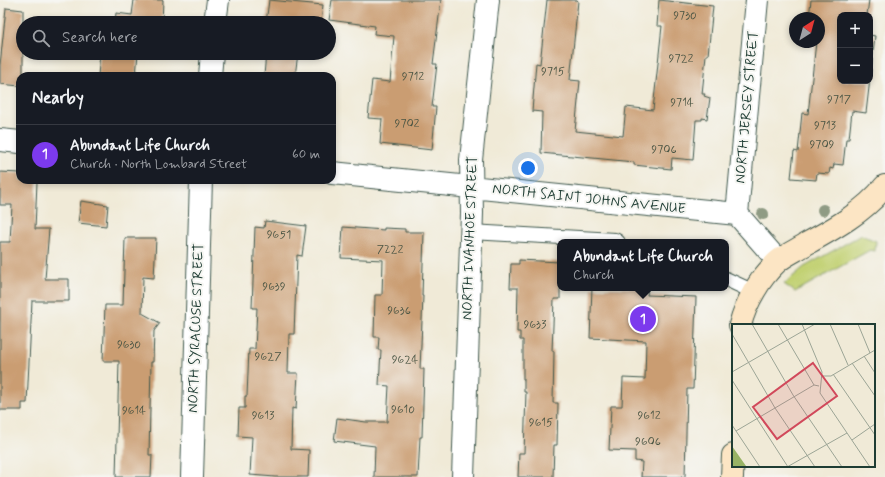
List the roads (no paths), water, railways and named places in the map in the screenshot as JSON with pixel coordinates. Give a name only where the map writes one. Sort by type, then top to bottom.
[{"type":"main road","points":[[740,324],[744,312],[754,292],[763,277],[778,261],[850,218],[884,190]]},
{"type":"main road","points":[[732,467],[732,477]]},
{"type":"street","points":[[216,16],[218,0]]},
{"type":"street","name":"NORTH IVANHOE STREET","points":[[463,477],[471,232],[471,160],[488,0]]},
{"type":"street","name":"NORTH JERSEY STREET","points":[[737,214],[757,0]]},
{"type":"street","points":[[210,72],[211,60]]},
{"type":"street","points":[[0,140],[16,142]]},
{"type":"street","name":"NORTH SAINT JOHNS AVENUE","points":[[336,173],[737,214]]},
{"type":"street","name":"NORTH SYRACUSE STREET","points":[[192,477],[201,184]]},
{"type":"street","points":[[737,214],[778,261]]},
{"type":"lane","points":[[471,232],[597,239]]},
{"type":"lane","points":[[729,280],[754,292]]},
{"type":"place","name":"Abundant Life Church","points":[[643,319]]}]
